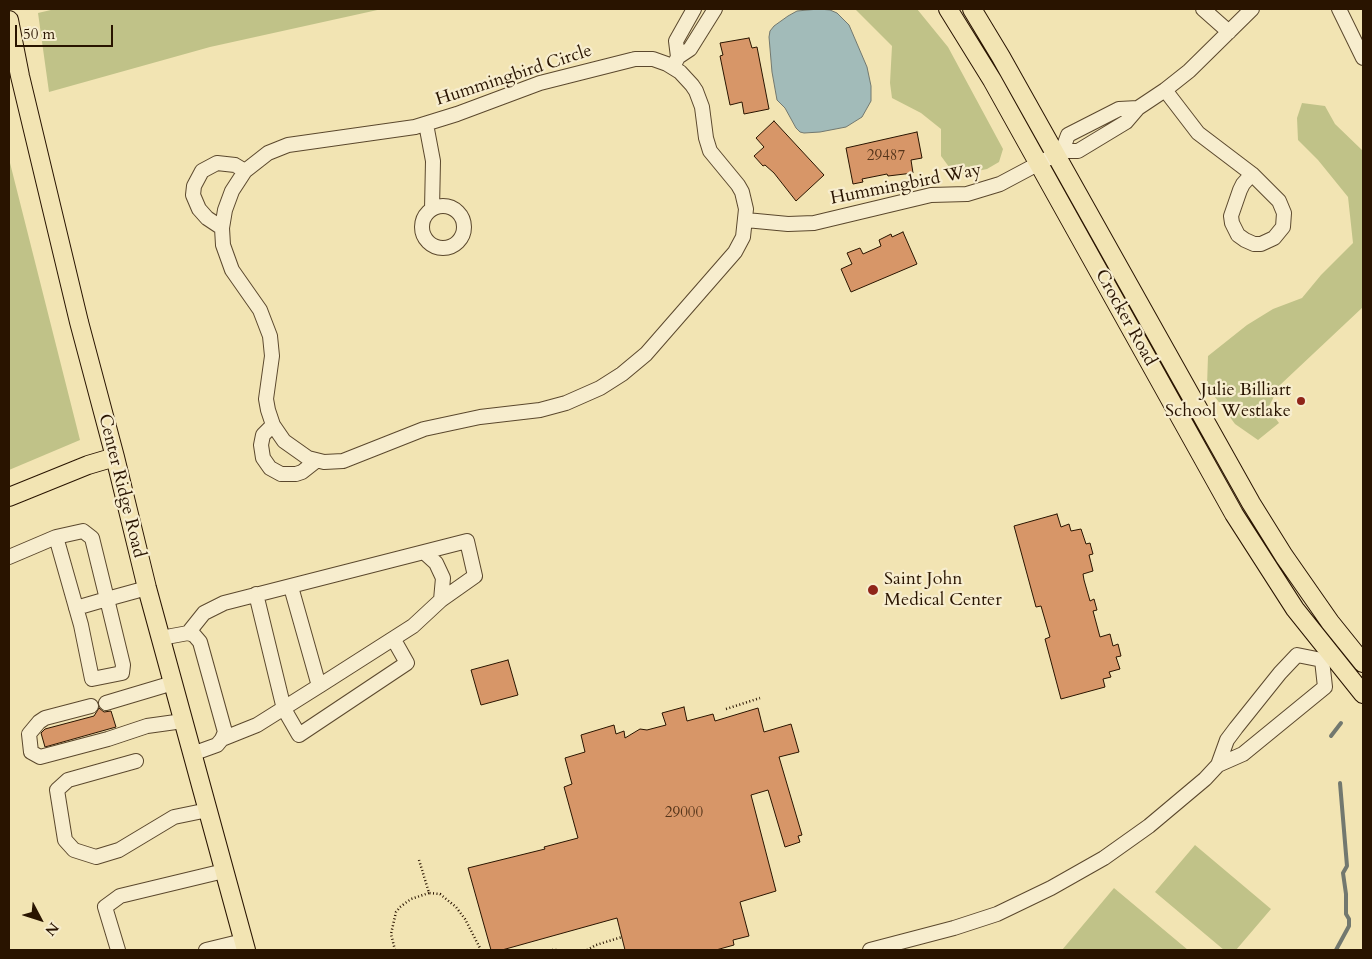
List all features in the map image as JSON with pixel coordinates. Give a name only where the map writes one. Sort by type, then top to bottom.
[{"type":"main road","name":"Crocker Road","points":[[948,9],[980,59],[1234,514],[1326,657],[1363,694]]},
{"type":"main road","name":"Crocker Road","points":[[972,9],[1058,153],[1251,503],[1284,556],[1330,622],[1363,663]]},
{"type":"main road","name":"Center Ridge Road","points":[[9,20],[78,322],[115,457],[147,588],[244,946]]},
{"type":"main road","points":[[9,497],[88,465],[115,457]]},
{"type":"street","points":[[675,62],[676,41],[694,9]]},
{"type":"street","points":[[675,62],[690,50],[716,9]]},
{"type":"street","points":[[1203,9],[1229,32]]},
{"type":"street","name":"Hummingbird Way","points":[[746,220],[788,224],[814,223],[931,195],[957,195],[978,192],[1000,184],[1058,153],[1078,151],[1126,122],[1138,108],[1165,90],[1197,63],[1252,9]]},
{"type":"street","points":[[1339,9],[1362,54]]},
{"type":"street","name":"Hummingbird Circle","points":[[653,59],[675,62],[696,91],[702,107],[706,138],[710,151],[734,179],[742,192],[746,209],[746,220],[743,237],[730,258],[646,354],[622,374],[600,388],[566,403],[540,410],[480,416],[424,429],[343,461],[316,461],[292,448],[284,441],[273,425],[266,399],[272,356],[270,336],[260,310],[232,270],[223,245],[222,228],[228,201],[245,172],[268,153],[288,145],[400,130],[426,124],[540,83],[625,61],[653,59]]},
{"type":"street","points":[[1165,90],[1198,133],[1252,174],[1274,195],[1282,207],[1284,213],[1283,227],[1279,234],[1268,242],[1261,244],[1254,244],[1238,235],[1231,216],[1240,190],[1252,174]]},
{"type":"street","points":[[426,124],[434,161],[432,209]]},
{"type":"street","points":[[222,228],[207,218],[199,209],[193,195],[194,186],[202,171],[217,163],[235,165],[245,172]]},
{"type":"street","points":[[273,425],[263,435],[261,445],[263,458],[270,468],[281,474],[296,474],[302,472],[316,461]]},
{"type":"street","points":[[9,556],[56,537],[83,531],[92,538],[123,665],[122,672],[92,678],[76,608],[56,537]]},
{"type":"street","points":[[188,633],[209,609],[256,594],[291,587],[467,542],[475,576],[441,600],[424,618],[394,640],[284,709],[257,725],[222,739]]},
{"type":"street","points":[[425,552],[436,564],[443,578],[441,600]]},
{"type":"street","points":[[291,587],[319,686]]},
{"type":"street","points":[[76,608],[147,588]]},
{"type":"street","points":[[256,594],[284,709],[299,735],[407,663],[394,640]]},
{"type":"street","points":[[161,638],[188,633],[194,635],[200,642],[225,732],[217,745],[192,754]]},
{"type":"street","points":[[1218,765],[1227,740],[1297,655],[1326,657],[1346,642]]},
{"type":"street","points":[[870,950],[976,921],[1051,888],[1104,858],[1149,826],[1196,788],[1218,765],[1242,754],[1325,687],[1326,657]]},
{"type":"street","points":[[106,703],[173,683]]},
{"type":"street","points":[[91,706],[44,718],[38,722],[29,734],[31,752],[40,757],[108,739],[147,726],[183,721]]},
{"type":"street","points":[[136,762],[68,780],[57,790],[65,840],[74,850],[96,857],[119,850],[174,817],[208,810]]},
{"type":"street","points":[[118,950],[105,907],[120,896],[224,871]]},
{"type":"street","points":[[206,950],[244,946]]},
{"type":"path","points":[[726,709],[760,698]]},
{"type":"path","points":[[419,860],[429,893]]},
{"type":"path","points":[[395,950],[391,934],[396,912],[411,899],[429,893],[440,894],[456,907],[465,919],[481,950]]},
{"type":"path","points":[[588,950],[596,945],[622,937]]},
{"type":"path","points":[[552,950],[558,950]]},
{"type":"green space","points":[[55,9],[382,9],[210,47],[49,92],[38,13]]},
{"type":"green space","points":[[855,9],[917,9],[948,47],[1003,149],[999,162],[987,169],[963,174],[952,171],[941,156],[941,129],[921,113],[892,98],[890,83],[892,46]]},
{"type":"green space","points":[[1302,103],[1325,106],[1335,124],[1363,151],[1363,307],[1280,385],[1268,408],[1279,423],[1258,440],[1235,424],[1207,386],[1208,356],[1247,325],[1273,309],[1302,298],[1321,275],[1353,243],[1348,197],[1318,160],[1298,140],[1297,118]]},
{"type":"green space","points":[[9,159],[80,440],[9,470]]},
{"type":"green space","points":[[1195,845],[1271,909],[1236,950],[1224,950],[1155,892]]},
{"type":"green space","points":[[1114,888],[1188,950],[1062,950]]},
{"type":"water","points":[[819,9],[837,13],[849,25],[867,67],[871,86],[871,101],[862,117],[846,127],[804,133],[796,128],[785,108],[777,100],[769,37],[770,31],[774,26],[788,16],[797,11]]},
{"type":"building","points":[[749,38],[752,48],[757,47],[769,109],[744,114],[742,102],[730,105],[720,56],[723,55],[720,43]]},
{"type":"building","points":[[774,121],[824,175],[796,201],[774,173],[765,165],[763,166],[754,156],[764,147],[756,138]]},
{"type":"building","points":[[917,132],[922,158],[911,160],[913,173],[888,176],[887,174],[862,179],[863,182],[853,184],[846,148]]},
{"type":"building","points":[[903,232],[917,264],[851,292],[841,269],[852,264],[847,253],[860,248],[863,254],[881,246],[879,240],[891,234],[892,237]]},
{"type":"building","points":[[1057,514],[1061,527],[1069,524],[1071,531],[1081,529],[1086,544],[1090,543],[1093,554],[1089,555],[1093,571],[1083,574],[1084,580],[1090,601],[1094,599],[1097,610],[1093,611],[1100,637],[1110,634],[1113,646],[1118,644],[1121,656],[1116,657],[1120,669],[1109,672],[1111,677],[1103,679],[1105,687],[1061,699],[1045,639],[1050,637],[1041,606],[1036,607],[1014,526]]},
{"type":"building","points":[[508,660],[518,695],[481,705],[471,670]]},
{"type":"building","points":[[684,707],[687,721],[713,714],[715,721],[758,708],[764,732],[791,724],[799,752],[779,757],[802,835],[798,836],[800,842],[785,847],[768,790],[751,795],[776,891],[740,902],[749,936],[733,940],[734,945],[716,950],[625,950],[617,918],[502,950],[491,950],[468,868],[545,849],[544,847],[578,838],[564,787],[572,784],[565,758],[585,752],[581,735],[614,725],[616,734],[624,731],[625,738],[640,729],[647,730],[666,725],[662,713]]},
{"type":"building","points":[[99,708],[104,712],[111,711],[116,727],[45,747],[41,733],[45,729],[94,716]]},
{"type":"waterway","points":[[1331,736],[1341,723]]},
{"type":"waterway","points":[[1336,950],[1349,926],[1349,919],[1346,914],[1343,873],[1347,866],[1340,783]]},
{"type":"place","name":"Julie Billiart School Westlake","points":[[1301,401]]},
{"type":"place","name":"Saint John Medical Center","points":[[873,590]]}]
